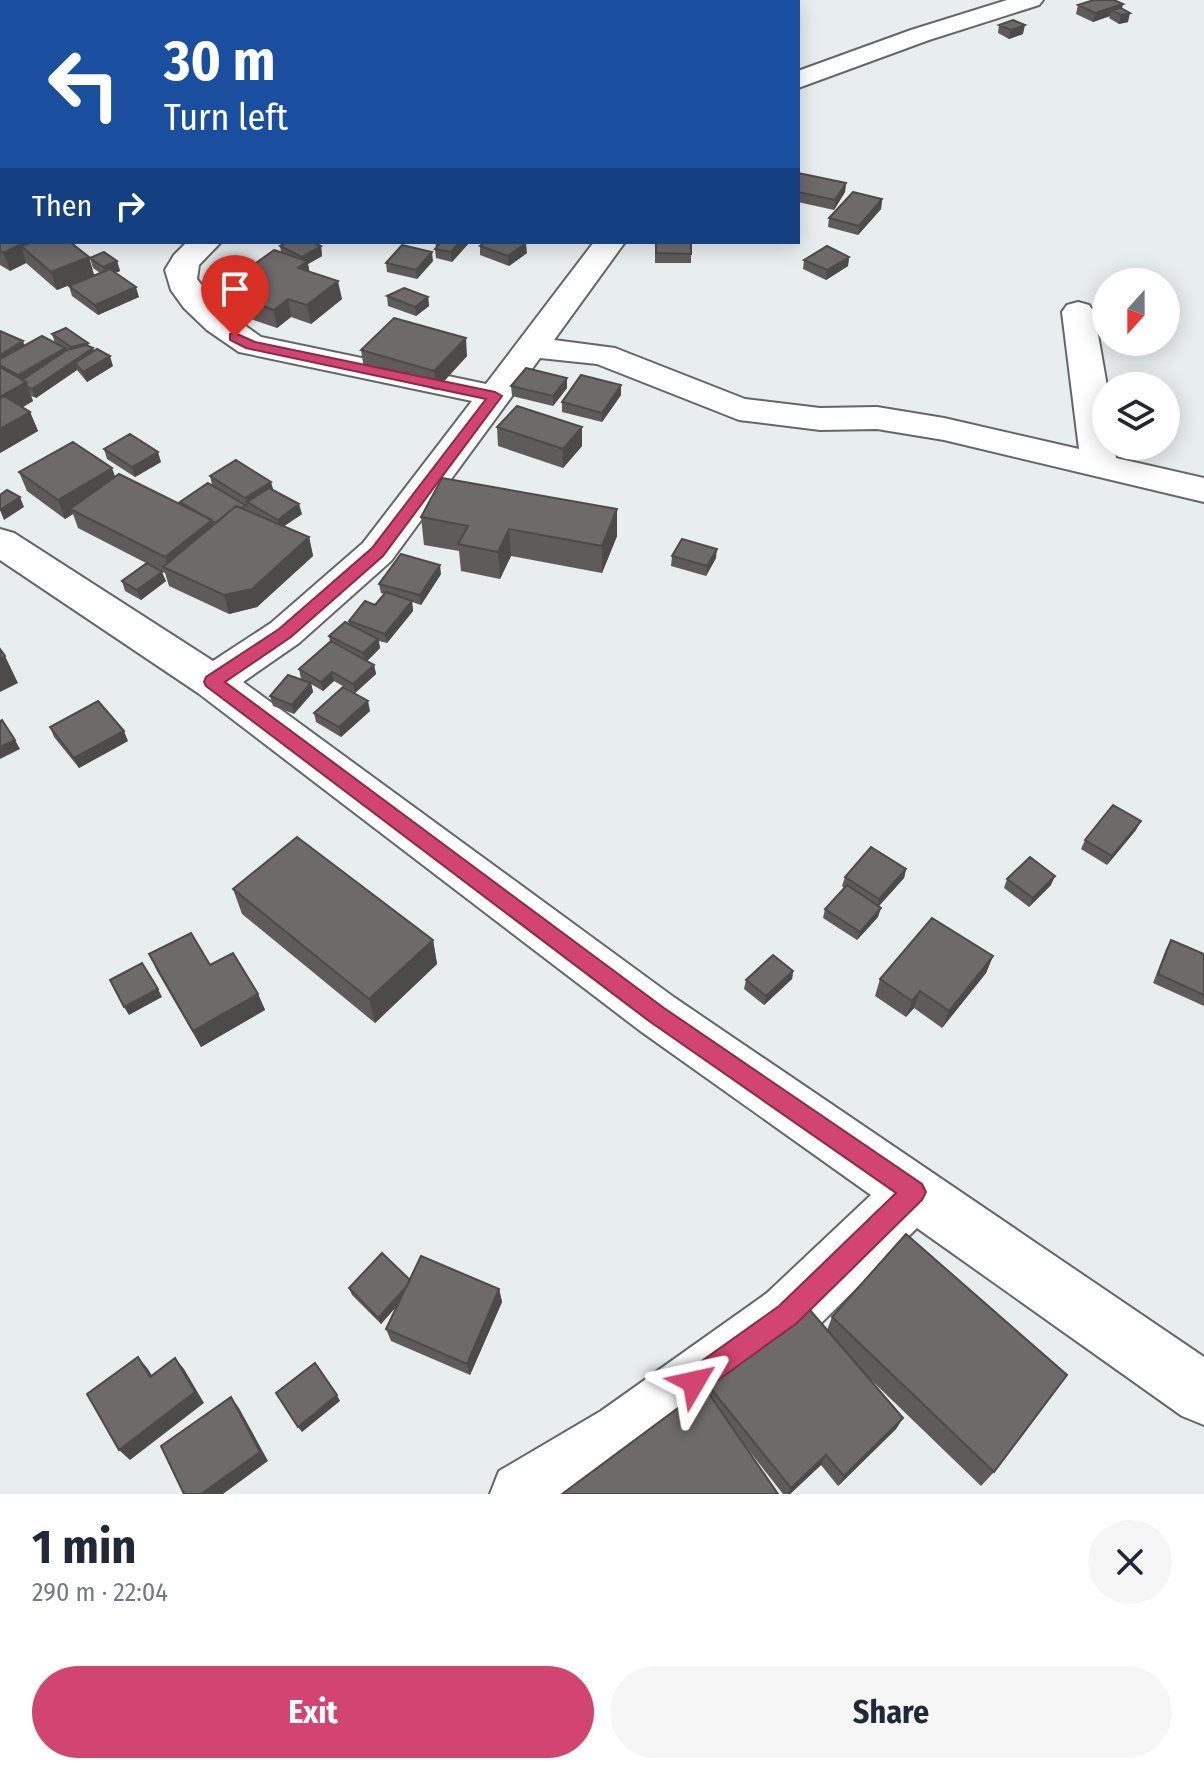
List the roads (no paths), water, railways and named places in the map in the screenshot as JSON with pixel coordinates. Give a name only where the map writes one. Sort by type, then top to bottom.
[{"type":"street","points":[[800,79],[920,35],[1031,0]]},
{"type":"street","points":[[204,244],[185,261],[180,272],[181,284],[223,329],[235,337],[251,345],[495,396]]},
{"type":"street","points":[[213,682],[285,633],[377,552],[608,244]]},
{"type":"street","points":[[1078,312],[1095,419],[1098,464]]},
{"type":"street","points":[[529,347],[603,355],[739,409],[820,419],[877,418],[990,439],[1204,490]]},
{"type":"street","points":[[0,542],[213,682],[657,1014],[1204,1394]]},
{"type":"street","points":[[522,1494],[623,1433],[788,1314],[914,1192]]}]
